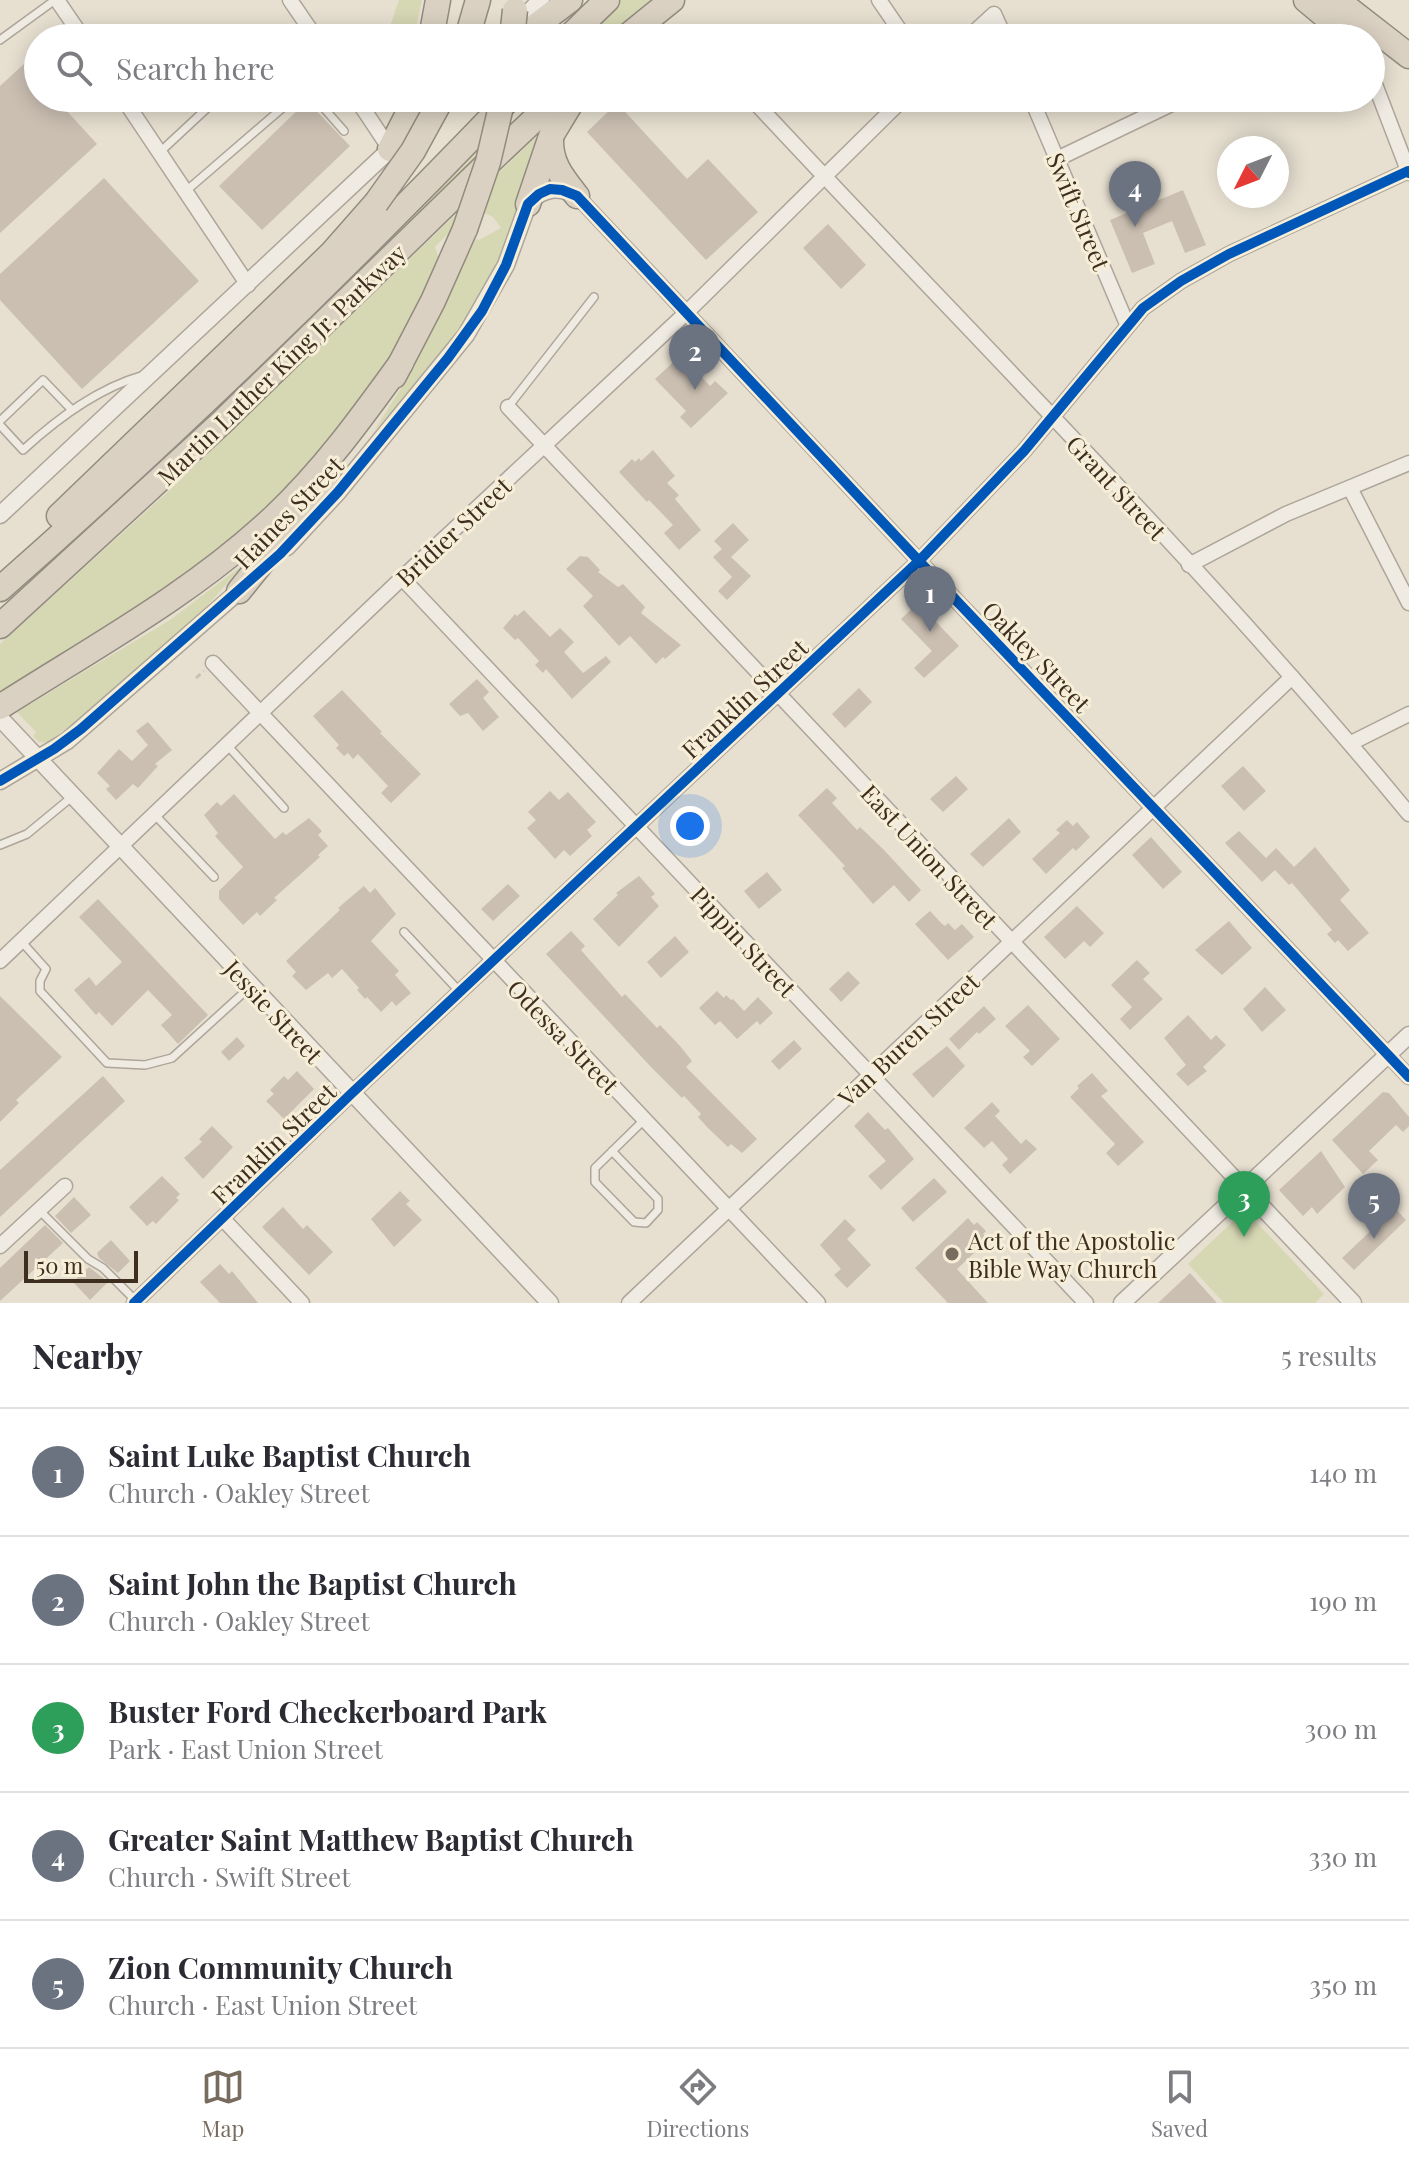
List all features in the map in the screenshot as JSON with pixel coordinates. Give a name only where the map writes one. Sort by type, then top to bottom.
[{"type":"highway","points":[[434,24],[438,0]]},
{"type":"highway","points":[[471,24],[478,0]]},
{"type":"highway","points":[[538,24],[570,0]]},
{"type":"highway","points":[[582,24],[607,0]]},
{"type":"highway","points":[[642,24],[672,0]]},
{"type":"highway","points":[[1306,0],[1332,24]]},
{"type":"highway","points":[[1337,0],[1368,24]]},
{"type":"highway","points":[[1385,37],[1409,56]]},
{"type":"highway","points":[[390,149],[409,112]]},
{"type":"highway","points":[[0,573],[332,253],[376,203],[436,112]]},
{"type":"highway","name":"Martin Luther King Jr. Parkway","points":[[0,589],[260,350],[421,191],[496,112]]},
{"type":"highway","points":[[239,591],[319,493],[357,438],[401,363],[438,293],[465,229],[488,162],[500,112]]},
{"type":"highway","name":"Martin Luther King Jr. Parkway","points":[[0,626],[211,433],[543,112]]},
{"type":"highway","points":[[528,204],[551,136],[566,112]]},
{"type":"highway","points":[[551,136],[550,153],[554,165],[577,196]]},
{"type":"highway","points":[[3,709],[148,615],[220,563],[273,518],[348,437],[401,363]]},
{"type":"street","points":[[56,0],[73,24]]},
{"type":"street","points":[[290,0],[306,24]]},
{"type":"street","points":[[518,24],[541,0]]},
{"type":"street","points":[[879,0],[895,24]]},
{"type":"street","points":[[983,24],[994,14],[999,24]]},
{"type":"street","points":[[1385,110],[1409,172]]},
{"type":"street","points":[[133,112],[248,285]]},
{"type":"street","points":[[365,112],[390,149]]},
{"type":"street","points":[[0,515],[429,112]]},
{"type":"street","name":"Grant Street","points":[[764,112],[1292,677],[1409,814]]},
{"type":"street","name":"Bridier Street","points":[[0,961],[686,313],[890,112]]},
{"type":"street","name":"Swift Street","points":[[1037,112],[1127,324]]},
{"type":"street","points":[[1057,159],[1155,112]]},
{"type":"street","name":"Franklin Street","points":[[135,1302],[352,1093],[919,561],[1024,451],[1127,324],[1160,295],[1202,268],[1409,172]]},
{"type":"street","points":[[528,204],[550,189],[577,196]]},
{"type":"street","name":"Oakley Street","points":[[577,196],[1409,1077]]},
{"type":"street","name":"Haines Street","points":[[0,781],[81,729],[239,591],[320,512],[466,335],[495,288],[515,245],[528,204]]},
{"type":"street","name":"East Union Street","points":[[508,407],[1353,1303]]},
{"type":"street","points":[[1189,565],[1286,514],[1409,463]]},
{"type":"street","points":[[1350,488],[1409,603]]},
{"type":"street","name":"Pippin Street","points":[[402,578],[1086,1303]]},
{"type":"street","name":"Odessa Street","points":[[213,663],[818,1303]]},
{"type":"street","name":"Van Buren Street","points":[[629,1303],[1292,677]]},
{"type":"street","name":"Jessie Street","points":[[3,709],[38,759],[550,1303]]},
{"type":"street","points":[[1351,743],[1409,714]]},
{"type":"street","points":[[1122,1303],[1409,1035]]},
{"type":"street","points":[[0,1246],[65,1186]]},
{"type":"street","points":[[223,1219],[302,1303]]},
{"type":"lane","points":[[0,40],[56,0]]},
{"type":"lane","points":[[160,152],[203,112]]},
{"type":"lane","points":[[186,191],[278,112]]},
{"type":"lane","points":[[327,112],[344,131]]},
{"type":"lane","points":[[508,407],[594,297]]},
{"type":"lane","points":[[71,409],[43,380],[0,423],[23,450],[71,409],[121,382],[154,372]]},
{"type":"lane","points":[[227,745],[284,808]]},
{"type":"lane","points":[[0,845],[27,834],[73,796]]},
{"type":"lane","points":[[154,814],[214,877]]},
{"type":"lane","points":[[404,932],[460,992]]},
{"type":"lane","points":[[21,941],[46,969],[40,981],[40,991],[107,1063],[145,1065],[172,1058],[251,986]]},
{"type":"lane","points":[[612,1151],[658,1199],[658,1210],[646,1223],[634,1222],[595,1182],[595,1168],[612,1151],[644,1120]]},
{"type":"lane","points":[[39,1210],[88,1259],[103,1268],[135,1302]]},
{"type":"green space","points":[[399,0],[422,0],[417,24],[391,24]]},
{"type":"green space","points":[[621,0],[660,0],[631,24],[597,24]]},
{"type":"green space","points":[[486,137],[481,154],[365,263]]},
{"type":"green space","points":[[536,137],[525,196],[494,282],[436,365],[374,431],[406,380],[476,239],[501,228],[493,217],[480,211],[456,226],[435,247],[441,265],[396,354],[343,430],[216,560],[0,693],[0,644],[172,488]]},
{"type":"green space","points":[[244,564],[206,611],[54,743],[39,742],[33,736],[36,732],[17,712],[170,620]]},
{"type":"green space","points":[[1245,1210],[1324,1294],[1315,1303],[1224,1303],[1188,1264]]},
{"type":"building","points":[[24,64],[24,112],[68,112],[97,144],[0,233],[0,86]]},
{"type":"building","points":[[296,112],[318,112],[350,146],[262,230],[219,186]]},
{"type":"building","points":[[608,112],[625,112],[687,179],[708,159],[758,212],[706,260],[587,132]]},
{"type":"building","points":[[104,178],[199,281],[82,389],[0,300],[0,274]]},
{"type":"building","points":[[1183,190],[1206,245],[1185,253],[1172,221],[1143,233],[1155,264],[1132,273],[1110,220]]},
{"type":"building","points":[[828,224],[866,265],[841,289],[803,248]]},
{"type":"building","points":[[681,355],[710,386],[715,381],[728,393],[691,428],[680,417],[686,411],[655,379]]},
{"type":"building","points":[[653,450],[675,476],[667,483],[679,495],[675,499],[701,530],[679,550],[664,533],[673,525],[619,472],[632,459],[635,462],[639,458],[641,461]]},
{"type":"building","points":[[733,523],[749,540],[731,557],[751,576],[727,600],[718,591],[732,577],[713,557],[722,549],[714,541]]},
{"type":"building","points":[[580,556],[588,557],[600,570],[598,572],[618,587],[623,584],[645,607],[641,613],[681,645],[656,664],[630,636],[619,646],[583,606],[593,596],[566,569]]},
{"type":"building","points":[[918,603],[959,646],[924,678],[914,668],[932,651],[901,619]]},
{"type":"building","points":[[524,610],[550,637],[560,628],[574,642],[564,652],[583,673],[606,656],[611,662],[572,699],[546,669],[543,673],[535,665],[539,661],[518,638],[515,640],[503,628],[515,614],[517,616]]},
{"type":"building","points":[[477,679],[489,692],[483,698],[499,717],[483,731],[468,713],[460,716],[449,704]]},
{"type":"building","points":[[859,688],[872,702],[845,728],[832,714]]},
{"type":"building","points":[[342,690],[421,774],[391,803],[381,793],[388,786],[358,754],[353,759],[348,753],[344,756],[336,748],[339,745],[313,716]]},
{"type":"building","points":[[148,722],[172,750],[155,764],[158,766],[138,788],[133,784],[116,800],[106,789],[110,786],[97,773],[119,749],[132,761],[148,745],[136,731]]},
{"type":"building","points":[[1243,766],[1266,791],[1244,811],[1221,786]]},
{"type":"building","points":[[956,776],[968,789],[943,812],[930,799]]},
{"type":"building","points":[[827,788],[837,798],[832,803],[857,830],[860,827],[884,850],[921,890],[909,902],[894,885],[873,904],[842,868],[845,866],[798,815]]},
{"type":"building","points":[[550,791],[559,800],[568,792],[596,822],[587,830],[592,836],[570,856],[564,850],[555,859],[527,828],[536,820],[528,812]]},
{"type":"building","points":[[234,794],[275,839],[309,818],[322,831],[318,835],[328,846],[274,898],[277,900],[260,916],[257,912],[243,925],[219,899],[219,891],[243,867],[215,836],[218,833],[204,815],[217,802],[221,806]]},
{"type":"building","points":[[1009,818],[1021,832],[983,867],[970,854]]},
{"type":"building","points":[[1067,820],[1073,826],[1077,822],[1090,837],[1076,851],[1073,848],[1046,874],[1032,859],[1060,833],[1056,830]]},
{"type":"building","points":[[1239,831],[1266,858],[1276,848],[1294,867],[1315,847],[1350,890],[1340,900],[1369,933],[1348,951],[1338,940],[1335,943],[1327,934],[1332,930],[1292,883],[1289,885],[1275,870],[1262,882],[1225,843]]},
{"type":"building","points":[[1151,837],[1182,872],[1163,889],[1132,855]]},
{"type":"building","points":[[767,872],[782,890],[759,909],[744,891]]},
{"type":"building","points":[[639,876],[655,894],[651,897],[659,906],[619,947],[593,919],[618,895],[616,893]]},
{"type":"building","points":[[508,884],[520,896],[493,921],[481,909]]},
{"type":"building","points":[[364,886],[370,893],[375,888],[396,914],[371,941],[399,971],[395,975],[411,993],[396,1006],[392,1001],[381,1012],[367,997],[365,999],[342,969],[332,978],[328,973],[306,990],[292,976],[296,972],[286,961]]},
{"type":"building","points":[[98,899],[208,1015],[178,1044],[161,1025],[172,1015],[148,990],[112,1026],[99,1012],[96,1015],[74,990],[89,977],[96,986],[122,962],[79,917]]},
{"type":"building","points":[[1077,906],[1104,933],[1090,947],[1084,941],[1065,959],[1044,937]]},
{"type":"building","points":[[930,911],[945,926],[948,923],[955,930],[962,924],[974,937],[948,960],[915,924]]},
{"type":"building","points":[[1229,921],[1252,948],[1222,975],[1195,950]]},
{"type":"building","points":[[571,931],[585,946],[581,950],[622,997],[625,994],[657,1028],[660,1025],[680,1046],[692,1061],[686,1067],[757,1139],[742,1153],[731,1144],[728,1147],[708,1128],[698,1117],[701,1114],[651,1067],[546,954]]},
{"type":"building","points":[[675,936],[689,952],[661,978],[647,962]]},
{"type":"building","points":[[1137,960],[1150,973],[1143,979],[1163,999],[1130,1030],[1120,1019],[1132,1007],[1111,985]]},
{"type":"building","points":[[848,971],[860,983],[841,1002],[829,989]]},
{"type":"building","points":[[1265,987],[1286,1010],[1262,1032],[1243,1009]]},
{"type":"building","points":[[717,991],[724,998],[726,995],[733,999],[744,1011],[758,997],[773,1013],[760,1025],[757,1021],[737,1039],[720,1021],[715,1025],[699,1008]]},
{"type":"building","points":[[0,996],[62,1057],[16,1100],[19,1103],[0,1122]]},
{"type":"building","points":[[1028,1005],[1060,1039],[1032,1066],[1023,1057],[1030,1051],[1005,1026]]},
{"type":"building","points":[[984,1006],[996,1019],[959,1050],[949,1039]]},
{"type":"building","points":[[1188,1015],[1211,1040],[1216,1035],[1226,1045],[1203,1067],[1207,1071],[1188,1086],[1176,1074],[1186,1065],[1164,1038]]},
{"type":"building","points":[[237,1037],[245,1046],[229,1061],[221,1052]]},
{"type":"building","points":[[794,1040],[802,1049],[779,1070],[771,1061]]},
{"type":"building","points":[[947,1046],[965,1066],[933,1098],[912,1074]]},
{"type":"building","points":[[297,1071],[314,1089],[284,1119],[266,1101],[274,1094],[270,1090],[284,1076],[288,1080]]},
{"type":"building","points":[[1092,1073],[1108,1091],[1101,1096],[1144,1142],[1118,1166],[1106,1153],[1115,1144],[1070,1097]]},
{"type":"building","points":[[103,1076],[125,1101],[0,1217],[0,1170]]},
{"type":"building","points":[[1383,1092],[1389,1093],[1409,1117],[1409,1126],[1403,1132],[1396,1125],[1369,1151],[1378,1160],[1363,1174],[1332,1140]]},
{"type":"building","points":[[992,1102],[1000,1111],[995,1116],[1021,1144],[1026,1139],[1037,1149],[1010,1174],[1002,1165],[1008,1159],[992,1141],[984,1148],[964,1128]]},
{"type":"building","points":[[868,1112],[885,1130],[888,1128],[914,1159],[881,1190],[868,1176],[886,1161],[854,1126]]},
{"type":"building","points":[[212,1126],[233,1147],[203,1179],[184,1158],[202,1142],[199,1139]]},
{"type":"building","points":[[1321,1151],[1345,1187],[1317,1214],[1312,1207],[1303,1216],[1279,1190]]},
{"type":"building","points":[[162,1176],[180,1194],[176,1198],[179,1200],[156,1224],[153,1221],[147,1226],[129,1207]]},
{"type":"building","points":[[934,1178],[947,1192],[913,1222],[901,1208]]},
{"type":"building","points":[[400,1191],[410,1201],[406,1204],[422,1220],[394,1247],[371,1219]]},
{"type":"building","points":[[74,1197],[91,1215],[71,1233],[55,1216]]},
{"type":"building","points":[[283,1207],[303,1229],[307,1225],[333,1252],[309,1275],[262,1227]]},
{"type":"building","points":[[1395,1208],[1406,1220],[1354,1270],[1342,1258]]},
{"type":"building","name":"Act of the Apostolic Bible Way Church","points":[[968,1218],[986,1231],[983,1234],[988,1240],[957,1269],[988,1303],[948,1303],[915,1268]]},
{"type":"building","points":[[845,1219],[856,1230],[847,1239],[871,1265],[847,1288],[834,1275],[841,1269],[820,1245]]},
{"type":"building","points":[[45,1225],[63,1243],[0,1301],[0,1268]]},
{"type":"building","points":[[111,1240],[130,1261],[118,1273],[97,1253]]},
{"type":"building","points":[[220,1264],[229,1274],[232,1271],[258,1303],[220,1303],[200,1282]]},
{"type":"building","points":[[89,1267],[108,1282],[90,1300],[73,1282]]},
{"type":"building","points":[[1190,1273],[1217,1303],[1158,1303]]},
{"type":"cycle path","points":[[134,1303],[352,1093],[919,561],[1024,451],[1143,308],[1181,281],[1229,254],[1409,173]]},
{"type":"cycle path","points":[[0,781],[81,729],[280,554],[338,492],[448,358],[482,311],[506,265],[528,204],[550,189],[562,190],[577,196],[1409,1077]]},
{"type":"place","name":"Greater Saint Matthew Baptist Church","points":[[1135,227]]},
{"type":"place","name":"Saint John the Baptist Church","points":[[695,390]]},
{"type":"place","name":"Saint Luke Baptist Church","points":[[930,632]]},
{"type":"place","name":"Buster Ford Checkerboard Park","points":[[1244,1237]]},
{"type":"place","name":"Zion Community Church","points":[[1374,1239]]},
{"type":"place","name":"Act of the Apostolic Bible Way Church","points":[[952,1254]]}]
